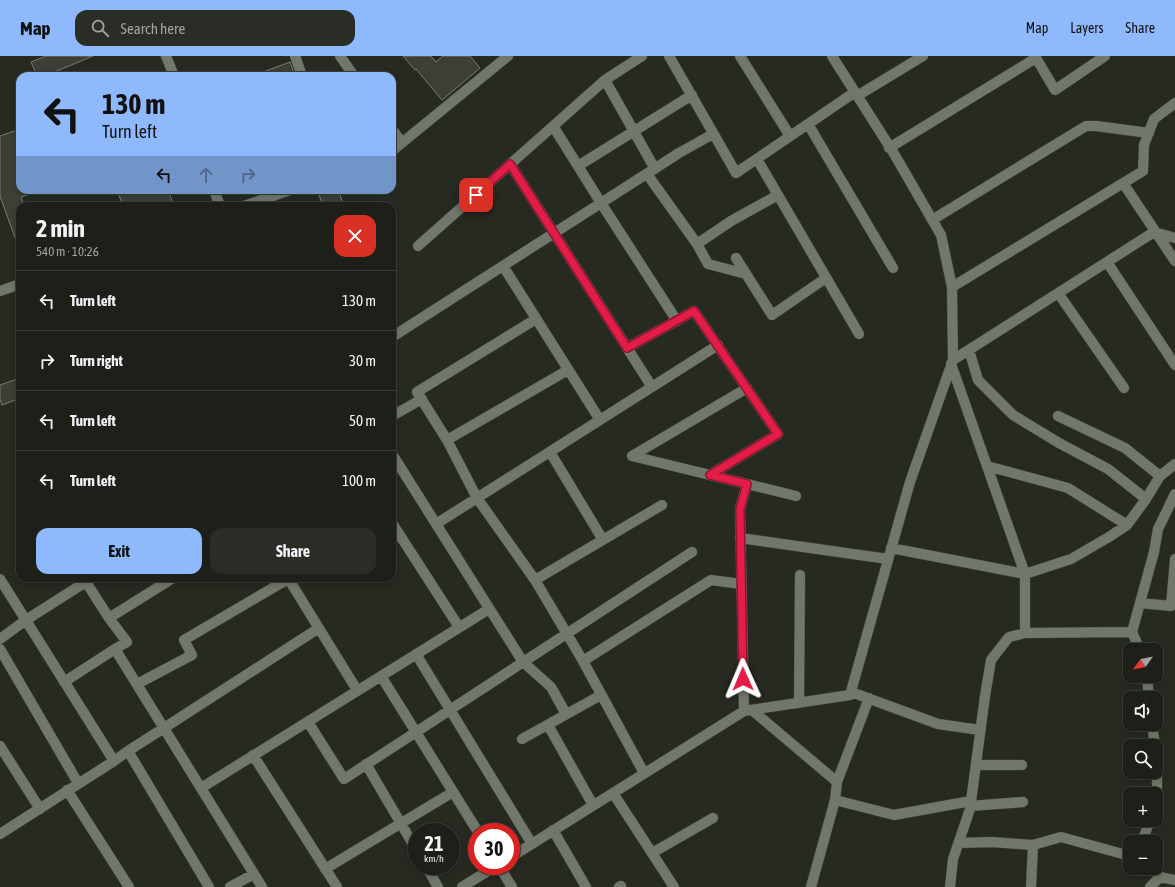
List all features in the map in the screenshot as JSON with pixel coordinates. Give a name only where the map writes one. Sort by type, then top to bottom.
[{"type":"street","points":[[166,56],[172,72]]},
{"type":"street","points":[[295,56],[301,72]]},
{"type":"street","points":[[340,56],[351,72]]},
{"type":"street","points":[[396,148],[508,56]]},
{"type":"street","points":[[418,246],[605,80],[642,56]]},
{"type":"street","points":[[669,56],[736,173],[808,124],[856,94],[923,56]]},
{"type":"street","points":[[740,56],[790,136]]},
{"type":"street","points":[[832,56],[890,148],[941,235],[952,287],[952,362],[1025,574],[1025,633]]},
{"type":"street","points":[[890,148],[1036,58],[1055,90],[1105,56]]},
{"type":"street","points":[[605,80],[634,132],[651,171],[708,264],[746,274]]},
{"type":"street","points":[[578,166],[692,95]]},
{"type":"street","points":[[952,287],[1143,171],[1144,145],[1154,119],[1175,103]]},
{"type":"street","points":[[808,124],[893,268]]},
{"type":"street","points":[[553,126],[601,204],[677,321]]},
{"type":"street","points":[[932,220],[1086,126],[1149,133]]},
{"type":"street","points":[[396,334],[679,153],[714,134]]},
{"type":"street","points":[[396,135],[402,143]]},
{"type":"street","points":[[757,159],[859,334]]},
{"type":"street","points":[[510,164],[652,387]]},
{"type":"street","points":[[1123,183],[1154,232],[1175,261]]},
{"type":"street","points":[[256,202],[278,194]]},
{"type":"street","points":[[697,244],[731,220],[778,195]]},
{"type":"street","points":[[520,851],[644,773],[748,710],[850,695],[910,482],[952,362],[1154,232],[1175,238]]},
{"type":"street","points":[[736,258],[772,315],[826,278]]},
{"type":"street","points":[[1107,262],[1175,365]]},
{"type":"street","points":[[503,266],[600,420]]},
{"type":"street","points":[[0,291],[16,285]]},
{"type":"street","points":[[1058,293],[1124,388]]},
{"type":"street","points":[[627,348],[694,311],[778,434],[710,475]]},
{"type":"street","points":[[536,319],[417,392],[447,440],[477,498],[535,580],[583,661],[644,773]]},
{"type":"street","points":[[436,524],[718,345]]},
{"type":"street","points":[[969,350],[978,380],[1013,415],[1059,443],[1108,469],[1146,499]]},
{"type":"street","points":[[447,440],[568,370]]},
{"type":"street","points":[[746,388],[632,456],[796,496]]},
{"type":"street","points":[[396,414],[422,399]]},
{"type":"street","points":[[1058,416],[1125,448],[1160,476]]},
{"type":"street","points":[[550,452],[603,540]]},
{"type":"street","points":[[396,460],[523,662],[550,687],[566,714]]},
{"type":"street","points":[[891,548],[1025,574],[1071,560],[1127,525],[1146,499],[1160,476],[1175,464]]},
{"type":"street","points":[[987,466],[1068,488],[1127,525]]},
{"type":"street","points":[[747,484],[740,509],[740,538],[748,710],[838,782]]},
{"type":"street","points":[[1137,643],[1132,632],[1154,552],[1158,529],[1175,494]]},
{"type":"street","points":[[535,580],[662,505]]},
{"type":"street","points":[[396,529],[459,627]]},
{"type":"street","points":[[740,538],[888,559]]},
{"type":"street","points":[[308,722],[344,779],[692,552]]},
{"type":"street","points":[[1140,603],[1171,606],[1175,559]]},
{"type":"street","points":[[799,703],[800,575]]},
{"type":"street","points":[[0,580],[114,761]]},
{"type":"street","points":[[583,661],[712,580],[741,584]]},
{"type":"street","points":[[0,639],[26,620],[86,582]]},
{"type":"street","points":[[64,682],[127,642],[109,618],[90,582]]},
{"type":"street","points":[[109,618],[167,582]]},
{"type":"street","points":[[137,684],[192,655],[184,640],[281,582]]},
{"type":"street","points":[[290,582],[358,690]]},
{"type":"street","points":[[201,788],[489,608]]},
{"type":"street","points":[[0,834],[319,628]]},
{"type":"street","points":[[950,887],[953,859],[970,803],[984,696],[991,660],[1009,637],[1025,633],[1132,632]]},
{"type":"street","points":[[0,649],[78,783]]},
{"type":"street","points":[[115,649],[262,887]]},
{"type":"street","points":[[416,654],[532,844]]},
{"type":"street","points":[[381,676],[472,823]]},
{"type":"street","points":[[851,692],[938,724],[980,730]]},
{"type":"street","points":[[522,739],[601,695]]},
{"type":"street","points":[[811,887],[835,800],[838,782],[869,698]]},
{"type":"street","points":[[548,725],[593,805]]},
{"type":"street","points":[[0,746],[40,809]]},
{"type":"street","points":[[128,751],[209,887]]},
{"type":"street","points":[[254,755],[337,887]]},
{"type":"street","points":[[366,764],[408,836]]},
{"type":"street","points":[[976,765],[1022,764]]},
{"type":"street","points":[[67,790],[129,887]]},
{"type":"street","points":[[325,869],[453,792]]},
{"type":"street","points":[[613,793],[674,887]]},
{"type":"street","points":[[835,800],[894,815],[970,803],[1023,802]]},
{"type":"street","points":[[652,853],[713,818]]},
{"type":"street","points":[[553,830],[586,887]]},
{"type":"street","points":[[959,843],[992,842],[1033,845],[1061,837],[1123,854]]},
{"type":"street","points":[[1031,887],[1033,845]]},
{"type":"street","points":[[230,887],[254,874]]},
{"type":"street","points":[[431,875],[438,887]]},
{"type":"street","points":[[462,887],[482,875]]},
{"type":"street","points":[[503,875],[512,887]]},
{"type":"street","points":[[1150,887],[1160,877],[1175,880]]},
{"type":"building","points":[[46,56],[93,56],[55,72],[35,72],[31,62]]},
{"type":"building","points":[[403,56],[431,56],[436,62],[443,56],[470,56],[480,68],[442,100]]},
{"type":"building","points":[[290,62],[294,72],[263,72]]},
{"type":"building","points":[[16,130],[16,194],[30,194],[21,197],[23,202],[16,202],[16,241],[0,196],[0,136]]},
{"type":"building","points":[[118,194],[170,194],[172,202],[122,202]]},
{"type":"building","points":[[340,194],[342,202],[322,202],[319,195]]},
{"type":"building","points":[[16,379],[16,400],[2,405],[0,399],[0,385]]},
{"type":"route","points":[[476,195],[510,164],[627,348],[694,311],[778,434],[710,475],[747,484],[740,509],[743,679]]}]
